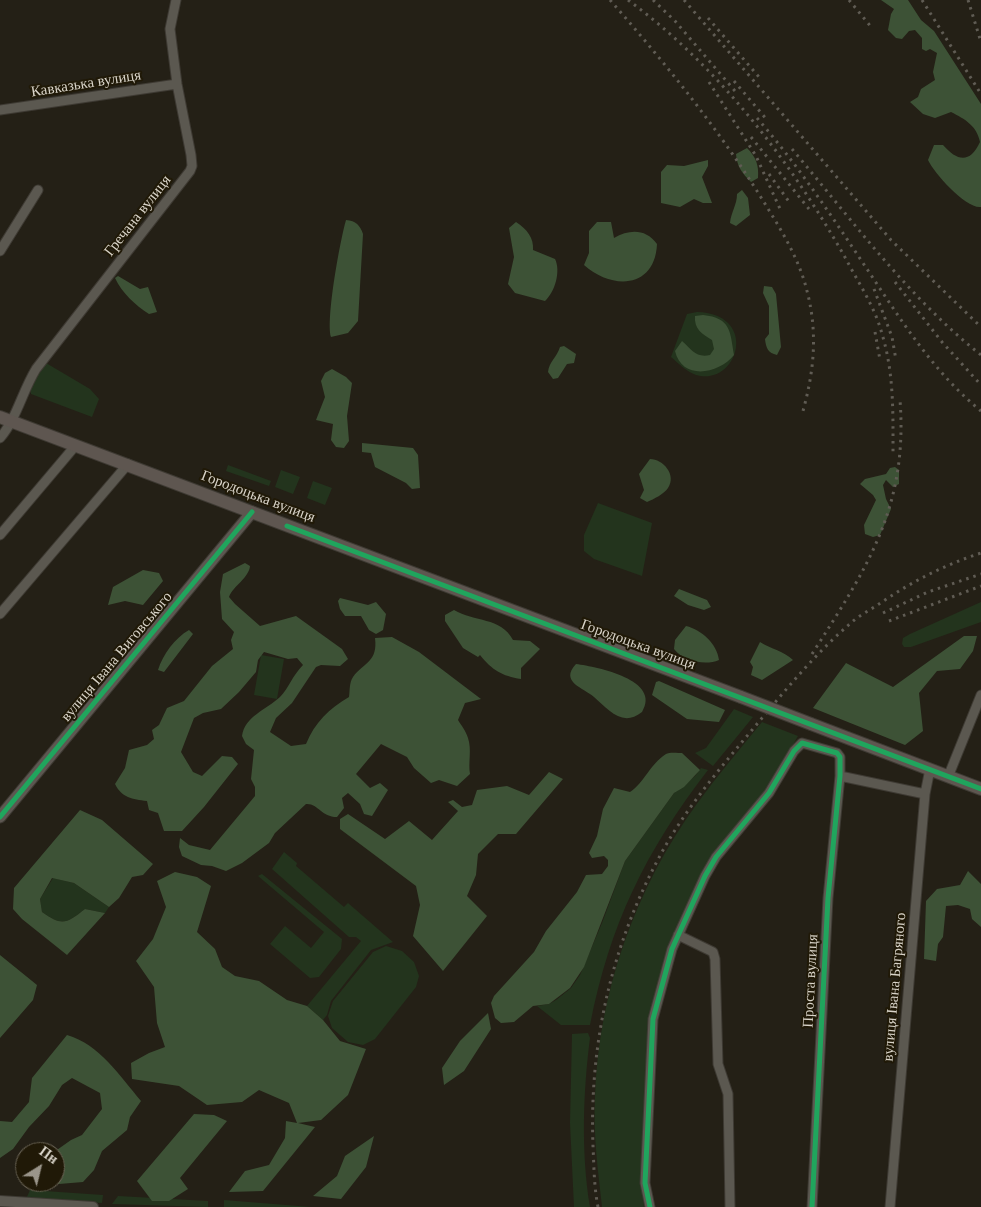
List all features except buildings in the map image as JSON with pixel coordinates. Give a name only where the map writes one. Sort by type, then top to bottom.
[{"type":"main road","name":"Городоцька вулиця","points":[[0,416],[6,430],[76,445],[128,464],[981,789]]},
{"type":"main road","name":"вулиця Івана Виговського","points":[[0,817],[252,512]]},
{"type":"street","name":"Гречана вулиця","points":[[6,430],[36,369],[192,166],[177,84],[170,29],[176,0]]},
{"type":"street","name":"Кавказька вулиця","points":[[0,110],[177,84]]},
{"type":"street","points":[[0,251],[38,190]]},
{"type":"street","points":[[0,535],[76,445]]},
{"type":"street","points":[[0,614],[128,464]]},
{"type":"street","points":[[948,777],[981,695]]},
{"type":"street","name":"Проста вулиця","points":[[678,935],[705,876],[716,858],[769,793],[797,746],[802,743],[837,753],[840,758],[840,776],[828,898],[812,1207]]},
{"type":"street","name":"вулиця Івана Багряного","points":[[890,1207],[925,794],[930,769]]},
{"type":"street","points":[[840,776],[925,794]]},
{"type":"street","points":[[650,1207],[645,1183],[653,1019],[672,949],[678,935],[712,952],[715,959],[718,1064],[728,1094],[730,1207]]},
{"type":"street","points":[[0,1201],[93,1207]]},
{"type":"green space","points":[[881,0],[908,0],[921,20],[934,31],[981,104],[981,207],[967,202],[951,189],[928,160],[934,145],[943,145],[958,157],[968,157],[980,142],[978,136],[966,120],[951,112],[935,118],[923,114],[910,102],[918,97],[921,89],[935,80],[933,72],[937,53],[930,49],[926,51],[922,49],[922,38],[915,30],[909,31],[902,39],[896,38],[888,30],[891,14],[894,9]]},
{"type":"green space","points":[[747,148],[755,158],[758,169],[758,178],[751,182],[741,170],[736,154]]},
{"type":"green space","points":[[708,160],[708,166],[702,177],[712,203],[703,203],[694,199],[680,207],[661,203],[661,172],[667,165],[684,166]]},
{"type":"green space","points":[[742,190],[748,198],[750,215],[736,226],[730,223],[737,194]]},
{"type":"green space","points":[[346,220],[357,224],[363,234],[358,321],[348,333],[331,337],[330,314],[332,297],[340,244]]},
{"type":"green space","points":[[516,222],[529,234],[533,250],[555,259],[557,264],[556,281],[552,292],[545,301],[515,293],[508,284],[514,257],[509,228]]},
{"type":"green space","points":[[597,222],[611,222],[614,238],[626,233],[637,232],[648,235],[653,239],[657,244],[654,259],[649,270],[640,277],[630,281],[619,281],[607,279],[584,265],[589,253],[589,231]]},
{"type":"green space","points":[[118,276],[140,289],[148,287],[157,312],[149,314],[134,303],[125,294],[115,278]]},
{"type":"green space","points":[[764,286],[772,287],[776,294],[781,347],[777,355],[770,351],[765,342],[769,334],[769,306],[763,293]]},
{"type":"green space","points":[[697,312],[717,316],[729,324],[735,336],[736,349],[731,361],[723,370],[711,376],[693,374],[671,357],[687,314]]},
{"type":"green space","points":[[703,315],[719,319],[728,327],[734,355],[719,367],[702,371],[685,367],[679,361],[675,351],[682,341],[698,354],[710,355],[714,349],[712,340],[699,331],[695,321],[695,316]]},
{"type":"green space","points":[[564,346],[576,354],[574,363],[567,364],[558,378],[553,379],[548,372],[551,362],[560,347]]},
{"type":"green space","points":[[46,363],[90,389],[99,399],[92,417],[31,394],[30,387]]},
{"type":"green space","points":[[332,369],[352,383],[347,416],[349,441],[344,448],[336,447],[331,440],[333,424],[316,420],[325,397],[321,381],[325,373]]},
{"type":"green space","points":[[362,443],[413,448],[418,455],[420,488],[412,489],[406,483],[375,467],[371,453],[362,452]]},
{"type":"green space","points":[[650,459],[664,465],[671,478],[666,490],[647,502],[640,498],[644,490],[639,474]]},
{"type":"green space","points":[[228,465],[271,481],[269,486],[226,471]]},
{"type":"green space","points":[[895,467],[899,470],[899,484],[893,487],[886,480],[883,485],[886,499],[891,509],[880,535],[873,537],[865,534],[864,525],[876,500],[860,484],[865,479],[886,474],[890,468]]},
{"type":"green space","points":[[281,470],[300,477],[293,494],[275,487]]},
{"type":"green space","points":[[313,481],[332,488],[325,505],[307,498]]},
{"type":"green space","points":[[598,503],[652,523],[642,576],[594,559],[584,551],[584,535]]},
{"type":"green space","points":[[245,563],[250,566],[249,570],[229,597],[235,604],[260,626],[296,616],[342,649],[348,659],[340,666],[321,665],[316,667],[292,703],[276,718],[270,732],[291,746],[306,744],[323,717],[349,697],[350,684],[353,677],[372,657],[375,638],[392,637],[419,652],[481,699],[465,703],[458,720],[469,742],[470,774],[457,786],[439,780],[431,783],[414,768],[407,757],[381,744],[356,774],[370,788],[380,783],[388,790],[372,816],[364,814],[360,804],[348,793],[342,798],[344,808],[337,817],[327,815],[314,806],[306,804],[275,833],[269,843],[242,863],[226,871],[212,866],[201,865],[182,856],[179,847],[180,838],[189,845],[210,850],[255,796],[255,787],[251,779],[254,750],[246,744],[242,736],[244,729],[252,718],[283,693],[303,665],[297,658],[288,659],[264,652],[258,660],[256,672],[221,709],[203,713],[194,718],[181,752],[193,772],[202,776],[222,756],[232,757],[238,764],[182,831],[164,831],[158,813],[149,810],[147,801],[124,795],[115,784],[125,768],[129,750],[147,745],[154,739],[152,730],[159,725],[167,708],[184,701],[212,666],[233,649],[231,640],[234,632],[222,619],[220,592],[223,574]]},
{"type":"green space","points":[[143,570],[159,573],[163,581],[143,605],[125,601],[108,605],[113,587]]},
{"type":"green space","points":[[679,589],[707,600],[711,607],[704,610],[688,605],[674,596]]},
{"type":"green space","points":[[340,598],[368,605],[376,602],[386,614],[383,630],[376,634],[369,630],[361,616],[345,616],[340,609],[338,601]]},
{"type":"green space","points":[[981,602],[981,622],[911,647],[904,647],[902,644],[903,638],[910,634]]},
{"type":"green space","points":[[454,610],[502,627],[513,640],[530,641],[540,649],[521,668],[521,679],[498,672],[480,655],[478,657],[463,648],[445,621],[445,615]]},
{"type":"green space","points":[[686,626],[708,638],[718,654],[719,660],[713,662],[695,661],[683,657],[674,649],[675,640]]},
{"type":"green space","points":[[189,630],[193,634],[164,672],[158,670],[170,647]]},
{"type":"green space","points":[[964,636],[977,636],[973,651],[960,669],[937,671],[919,693],[923,731],[905,745],[813,708],[846,663],[893,687]]},
{"type":"green space","points":[[760,642],[786,654],[793,660],[762,680],[751,675],[753,667],[750,662]]},
{"type":"green space","points":[[261,655],[284,659],[277,699],[254,695]]},
{"type":"green space","points":[[576,664],[612,672],[636,684],[643,691],[646,701],[642,712],[628,718],[616,715],[610,711],[572,680],[571,670]]},
{"type":"green space","points":[[659,681],[725,710],[719,722],[687,719],[652,695],[656,682]]},
{"type":"green space","points":[[734,709],[753,717],[713,766],[695,753],[706,748]]},
{"type":"green space","points":[[762,722],[798,736],[770,784],[716,851],[650,1013],[641,1182],[644,1207],[602,1207],[595,1125],[598,1059],[603,1020],[624,944],[638,907],[674,837],[704,794]]},
{"type":"green space","points":[[667,753],[682,753],[700,770],[684,787],[674,793],[625,861],[584,967],[570,988],[549,1004],[533,1006],[514,1022],[501,1023],[495,1018],[491,1003],[494,996],[534,952],[546,931],[577,892],[586,875],[602,874],[608,866],[608,860],[604,856],[592,858],[589,853],[597,836],[603,809],[614,788],[630,792],[660,758]]},
{"type":"green space","points":[[701,768],[708,770],[666,830],[633,890],[608,954],[590,1025],[561,1025],[537,1006],[549,1004],[556,1000],[571,988],[580,975],[625,861],[674,793],[695,776]]},
{"type":"green space","points":[[549,772],[563,779],[516,834],[498,834],[478,854],[476,875],[467,896],[487,916],[443,971],[413,936],[420,905],[416,886],[340,829],[340,819],[348,814],[385,839],[409,821],[432,840],[458,811],[448,802],[453,800],[462,807],[472,805],[477,790],[507,786],[529,795]]},
{"type":"green space","points":[[80,810],[102,820],[153,864],[143,875],[132,877],[119,898],[109,907],[74,883],[52,878],[40,899],[42,912],[49,917],[54,920],[64,921],[73,918],[85,909],[105,913],[67,955],[22,919],[13,909],[14,888]]},
{"type":"green space","points":[[284,852],[297,863],[296,866],[344,907],[348,903],[393,942],[371,950],[331,1001],[327,1015],[323,1020],[307,1006],[361,941],[356,937],[349,937],[272,869]]},
{"type":"green space","points":[[968,871],[981,884],[981,927],[972,919],[970,909],[958,905],[946,906],[943,937],[938,944],[936,961],[924,959],[926,901],[937,889],[960,885]]},
{"type":"green space","points":[[175,872],[197,877],[211,886],[197,932],[215,949],[222,967],[235,976],[259,981],[287,1000],[307,1006],[323,1020],[340,1041],[366,1049],[348,1095],[321,1120],[298,1123],[315,1127],[263,1191],[229,1192],[245,1171],[269,1165],[285,1138],[286,1121],[297,1123],[289,1103],[259,1090],[242,1102],[207,1105],[179,1086],[132,1079],[131,1063],[165,1047],[157,1023],[154,987],[136,961],[153,939],[166,907],[157,881]]},
{"type":"green space","points":[[262,874],[342,939],[341,949],[319,977],[310,978],[270,944],[285,926],[311,948],[324,932],[258,876]]},
{"type":"green space","points":[[53,878],[74,883],[109,907],[105,913],[85,909],[68,920],[54,920],[42,912],[40,899]]},
{"type":"green space","points":[[386,946],[402,951],[414,962],[419,976],[416,987],[375,1039],[363,1045],[348,1042],[332,1028],[328,1016],[333,1001],[373,952]]},
{"type":"green space","points":[[0,955],[37,985],[33,1000],[0,1038]]},
{"type":"green space","points":[[488,1013],[491,1029],[464,1071],[444,1085],[442,1068],[460,1041]]},
{"type":"green space","points":[[588,1033],[590,1038],[586,1080],[584,1144],[590,1207],[574,1207],[570,1123],[572,1034]]},
{"type":"green space","points":[[67,1035],[79,1039],[99,1053],[141,1101],[130,1117],[127,1130],[102,1151],[94,1170],[83,1182],[65,1184],[65,1144],[82,1135],[102,1109],[100,1093],[72,1078],[62,1085],[49,1106],[18,1142],[15,1142],[13,1149],[0,1158],[0,1121],[12,1122],[29,1102],[32,1078]]},
{"type":"green space","points":[[194,1114],[214,1115],[227,1121],[180,1178],[188,1189],[169,1201],[152,1201],[137,1181]]},
{"type":"green space","points":[[374,1136],[366,1167],[341,1199],[313,1196],[337,1176],[345,1156]]},
{"type":"green space","points":[[29,1192],[103,1195],[102,1203],[26,1199]]},
{"type":"green space","points":[[118,1196],[208,1201],[208,1207],[112,1204]]},
{"type":"green space","points":[[224,1200],[311,1207],[224,1207]]},
{"type":"railway","points":[[610,0],[671,72],[709,121],[769,210],[794,255],[804,279],[813,322],[812,367],[803,411]]},
{"type":"railway","points":[[628,0],[693,55],[722,86],[777,152],[825,223],[866,296],[879,324],[889,363],[892,393],[893,454]]},
{"type":"railway","points":[[653,0],[675,21],[735,91]]},
{"type":"railway","points":[[684,0],[891,240],[981,327]]},
{"type":"railway","points":[[849,0],[872,28]]},
{"type":"railway","points":[[922,0],[981,94]]},
{"type":"railway","points":[[968,0],[981,42]]},
{"type":"railway","points":[[708,18],[759,77]]},
{"type":"railway","points":[[734,81],[768,121]]},
{"type":"railway","points":[[709,82],[756,156],[781,211]]},
{"type":"railway","points":[[757,118],[813,190],[918,343],[947,379],[981,411]]},
{"type":"railway","points":[[751,137],[809,209]]},
{"type":"railway","points":[[792,149],[905,283],[954,332],[981,355]]},
{"type":"railway","points":[[769,174],[790,203]]},
{"type":"railway","points":[[895,282],[942,342],[981,385]]},
{"type":"railway","points":[[874,289],[892,337],[896,360]]},
{"type":"railway","points":[[875,332],[880,360]]},
{"type":"railway","points":[[812,654],[850,593],[880,535],[890,505],[897,473],[901,438],[900,400]]},
{"type":"railway","points":[[598,1207],[594,1169],[593,1108],[595,1069],[600,1032],[607,994],[617,958],[630,922],[662,852],[683,818],[719,770],[791,684],[839,634],[858,617],[916,581],[981,553]]},
{"type":"railway","points":[[883,613],[928,592],[981,574]]},
{"type":"railway","points":[[889,621],[981,586]]},
{"type":"cycle path","points":[[0,817],[252,512]]},
{"type":"cycle path","points":[[287,526],[981,789]]},
{"type":"cycle path","points":[[650,1207],[645,1183],[653,1019],[672,949],[705,876],[716,857],[769,793],[794,751],[802,743],[837,753],[840,757],[840,776],[828,898],[812,1207]]}]
